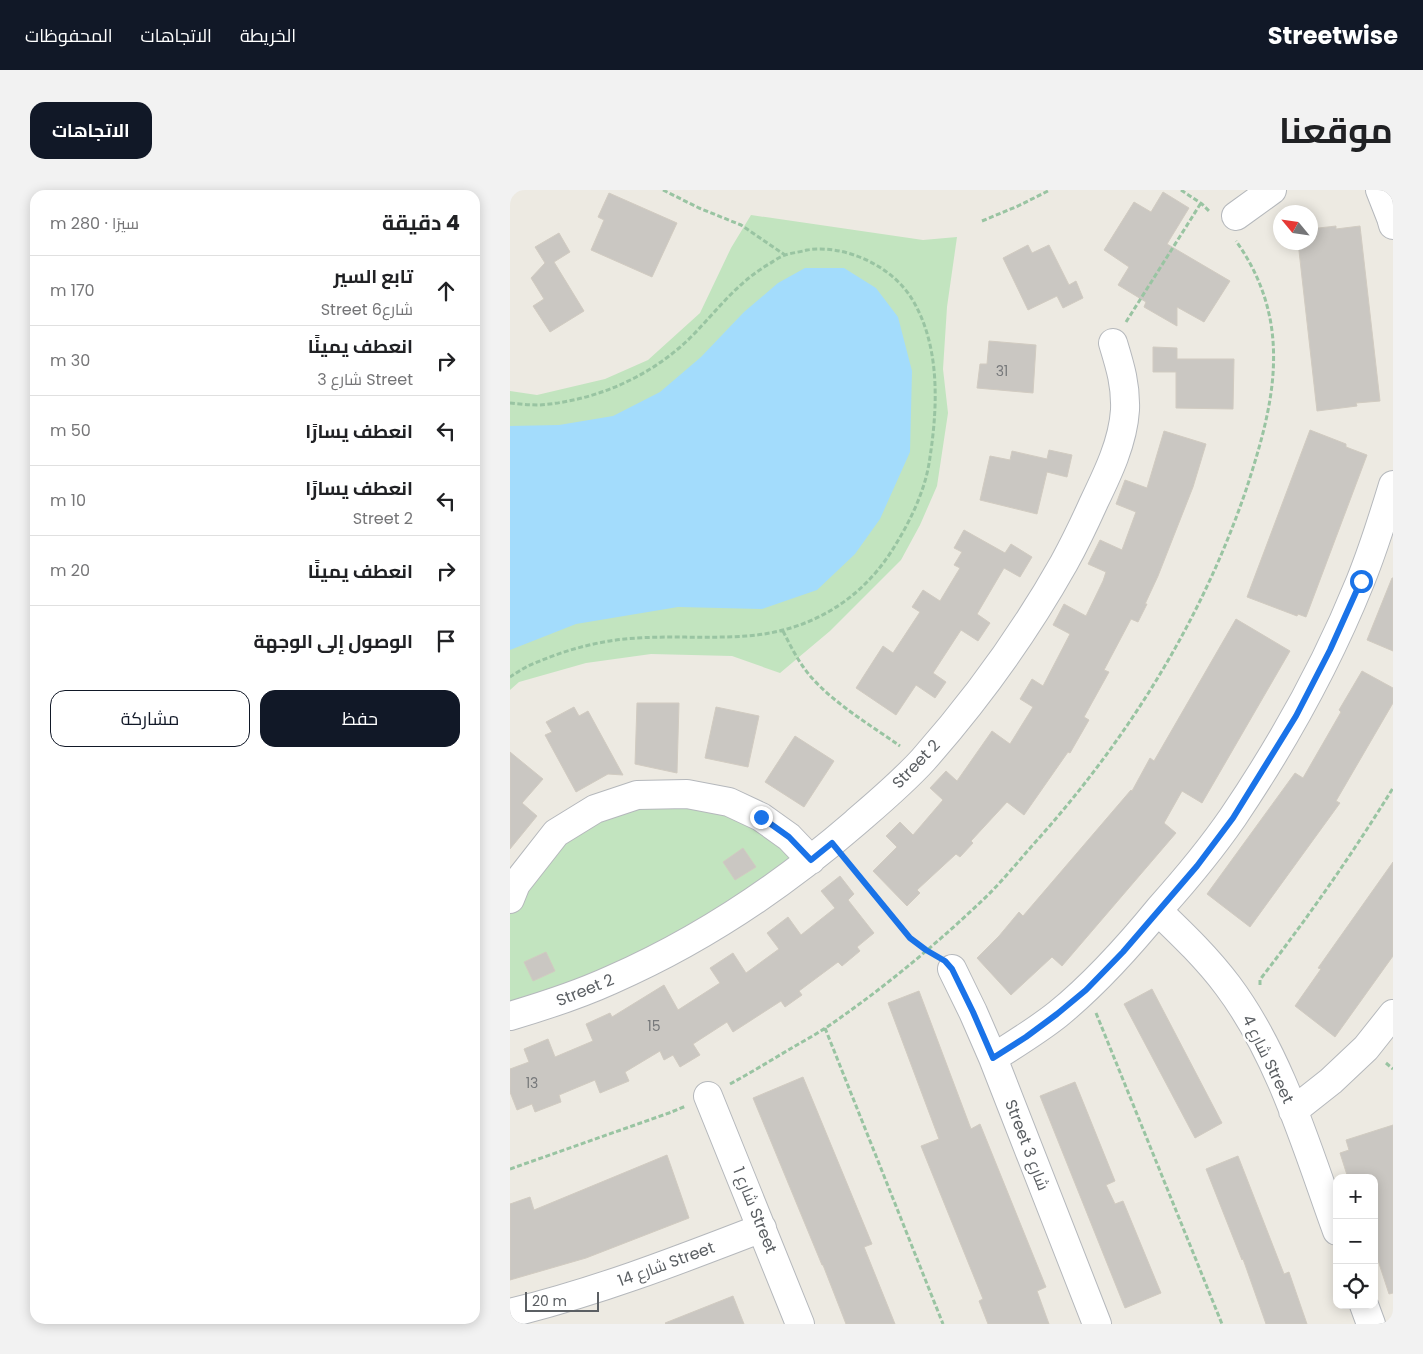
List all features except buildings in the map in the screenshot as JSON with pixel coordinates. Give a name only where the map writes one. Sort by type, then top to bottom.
[{"type":"street","points":[[1228,223],[1272,190]]},
{"type":"street","points":[[1380,190],[1393,225]]},
{"type":"street","name":"Street 2","points":[[510,1016],[557,1002],[609,981],[660,957],[709,930],[756,900],[811,860],[880,801],[921,762],[1004,660],[1042,602],[1076,541],[1106,478],[1118,445],[1125,411],[1123,376],[1113,343]]},
{"type":"street","points":[[993,1058],[1026,1037],[1086,990],[1123,952],[1197,866],[1233,818],[1296,716],[1330,650],[1361,581],[1393,485]]},
{"type":"street","points":[[510,899],[516,884],[556,833],[595,809],[637,794],[687,794],[729,802],[761,817],[789,837],[811,860]]},
{"type":"street","name":"شارع 4 Street","points":[[1158,911],[1198,948],[1228,986],[1248,1016],[1266,1049],[1293,1111],[1333,1220]]},
{"type":"street","name":"Street شارع 3","points":[[952,969],[993,1058],[1097,1324]]},
{"type":"street","points":[[1293,1111],[1366,1048],[1393,1014]]},
{"type":"street","name":"شارع 1 Street","points":[[708,1096],[800,1324]]},
{"type":"street","name":"شارع 14 Street","points":[[510,1312],[580,1294],[762,1228]]},
{"type":"street","points":[[1365,1309],[1371,1324]]},
{"type":"path","points":[[663,190],[699,208],[741,225],[785,255]]},
{"type":"path","points":[[982,221],[1050,190]]},
{"type":"path","points":[[510,1169],[669,1114],[708,1096],[825,1028],[877,990],[926,950],[989,894],[1059,816],[1097,769],[1132,720],[1157,680],[1198,606],[1225,548],[1252,469],[1268,413],[1273,384],[1271,325],[1259,281],[1228,223],[1181,190]]},
{"type":"path","points":[[1113,343],[1200,203]]},
{"type":"path","points":[[510,403],[536,405],[570,401],[604,392],[636,377],[666,358],[693,336],[736,288],[758,270],[785,255],[811,250],[840,251],[867,260],[892,275],[911,297],[924,323],[932,350],[935,426],[929,465],[918,501],[901,536],[880,569],[852,596],[820,617],[783,631],[748,636],[668,637],[622,640],[577,648],[533,663],[510,677]]},
{"type":"path","points":[[783,631],[800,662],[825,691],[921,762]]},
{"type":"path","points":[[1260,986],[1262,977],[1325,892],[1367,831],[1393,788]]},
{"type":"path","points":[[832,843],[910,938],[945,961],[952,969]]},
{"type":"path","points":[[1086,990],[1222,1324]]},
{"type":"path","points":[[825,1028],[943,1324]]},
{"type":"green space","points":[[751,215],[923,240],[957,237],[947,307],[943,369],[948,413],[937,486],[920,525],[901,560],[830,631],[780,673],[732,656],[651,654],[586,663],[519,682],[510,690],[510,391],[537,395],[605,379],[648,360],[700,313],[731,248]]},
{"type":"green space","points":[[729,802],[811,860],[756,900],[510,1016],[510,899],[595,809]]},
{"type":"water","points":[[805,268],[844,268],[876,288],[898,317],[912,371],[910,452],[880,519],[855,554],[817,590],[762,609],[678,607],[576,624],[510,650],[510,426],[559,425],[613,416],[660,392],[701,357],[744,312],[778,283]]},
{"type":"route","points":[[761,817],[789,837],[811,860],[832,843],[910,938],[945,961],[952,969],[993,1058],[1026,1037],[1086,990],[1123,952],[1197,866],[1233,818],[1296,716],[1330,650],[1361,581]]}]
